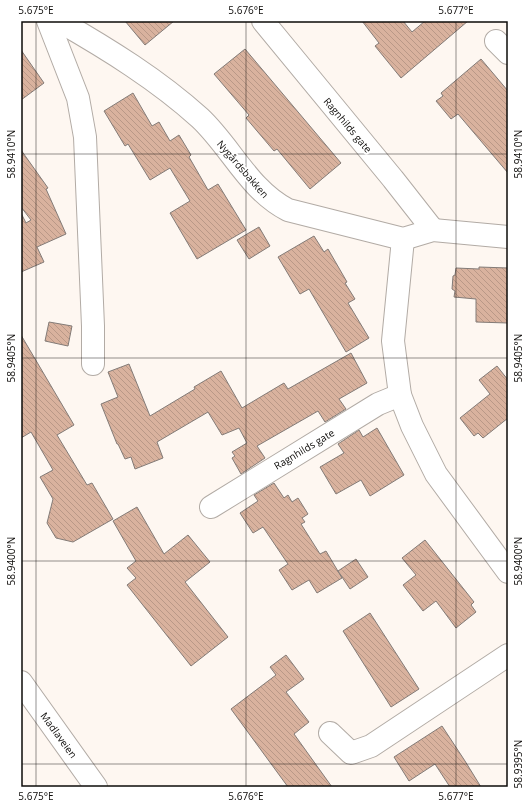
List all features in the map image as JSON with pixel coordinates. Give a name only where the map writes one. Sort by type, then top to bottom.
[{"type":"street","points":[[48,21],[78,98],[85,137],[93,326],[93,364]]},
{"type":"street","name":"Nygårdsbakken","points":[[59,21],[107,49],[152,80],[200,119],[260,190],[273,202],[288,210],[402,239],[433,230],[508,237]]},
{"type":"street","name":"Ragnhilds gate","points":[[263,21],[433,230]]},
{"type":"street","points":[[402,239],[394,341],[400,395],[412,426],[436,474],[508,572]]},
{"type":"street","name":"Ragnhilds gate","points":[[211,507],[378,404],[400,395]]},
{"type":"street","points":[[330,733],[352,753],[371,746],[508,656]]},
{"type":"street","name":"Madlaveien","points":[[21,682],[96,787]]},
{"type":"building","points":[[125,21],[174,21],[145,45]]},
{"type":"building","points":[[362,21],[403,21],[412,32],[425,21],[468,21],[401,78],[375,46],[379,43]]},
{"type":"building","points":[[245,49],[341,163],[310,189],[277,149],[274,151],[246,118],[249,115],[214,74]]},
{"type":"building","points":[[21,50],[44,83],[21,100]]},
{"type":"building","points":[[481,59],[508,91],[508,173],[458,114],[451,119],[436,101],[443,96],[441,93]]},
{"type":"building","points":[[133,93],[152,126],[159,122],[170,141],[179,135],[191,155],[189,157],[208,190],[218,184],[246,230],[197,259],[170,213],[190,201],[170,168],[150,180],[128,144],[125,146],[104,111]]},
{"type":"building","points":[[21,150],[48,188],[46,189],[66,234],[37,247],[44,262],[21,272],[21,213],[26,223],[31,220],[21,207]]},
{"type":"building","points":[[259,227],[270,246],[249,259],[237,240]]},
{"type":"building","points":[[314,236],[324,252],[328,249],[347,282],[345,283],[355,299],[348,303],[369,338],[346,352],[309,289],[300,294],[278,257]]},
{"type":"building","points":[[479,267],[508,268],[508,323],[476,322],[476,299],[454,297],[455,291],[452,289],[453,276],[455,275],[456,268],[479,269]]},
{"type":"building","points":[[49,322],[72,326],[68,346],[45,341]]},
{"type":"building","points":[[21,335],[74,425],[57,435],[87,485],[92,483],[113,519],[73,542],[56,538],[47,523],[53,499],[40,477],[53,470],[31,432],[21,438]]},
{"type":"building","points":[[351,353],[367,383],[339,399],[346,409],[325,422],[318,411],[257,446],[265,458],[241,474],[232,458],[235,456],[232,452],[247,443],[239,428],[222,435],[208,412],[157,442],[163,458],[135,469],[131,457],[125,459],[117,444],[101,404],[118,397],[108,372],[129,364],[150,416],[195,389],[194,387],[221,371],[242,408],[284,383],[288,389]]},
{"type":"building","points":[[497,366],[508,380],[508,418],[483,438],[478,433],[474,436],[460,418],[490,394],[479,380]]},
{"type":"building","points":[[377,428],[404,475],[370,496],[361,480],[336,494],[320,467],[344,453],[338,444],[359,430],[363,437]]},
{"type":"building","points":[[274,483],[284,498],[288,495],[292,502],[298,498],[308,514],[302,518],[305,522],[301,524],[320,554],[326,551],[342,578],[317,593],[309,580],[292,590],[279,570],[288,564],[263,527],[253,533],[240,513],[258,501],[254,495]]},
{"type":"building","points":[[137,507],[164,554],[188,535],[210,562],[185,582],[228,637],[191,666],[127,585],[136,578],[127,568],[136,561],[113,521]]},
{"type":"building","points":[[425,540],[474,602],[471,605],[476,612],[456,628],[436,601],[423,611],[403,585],[416,575],[402,558]]},
{"type":"building","points":[[356,559],[368,577],[350,589],[338,571]]},
{"type":"building","points":[[370,613],[419,689],[391,707],[343,631]]},
{"type":"building","points":[[286,655],[304,679],[286,692],[309,722],[294,734],[332,787],[288,787],[231,709],[276,675],[270,667]]},
{"type":"building","points":[[442,726],[481,787],[450,787],[435,764],[409,781],[394,757]]}]
